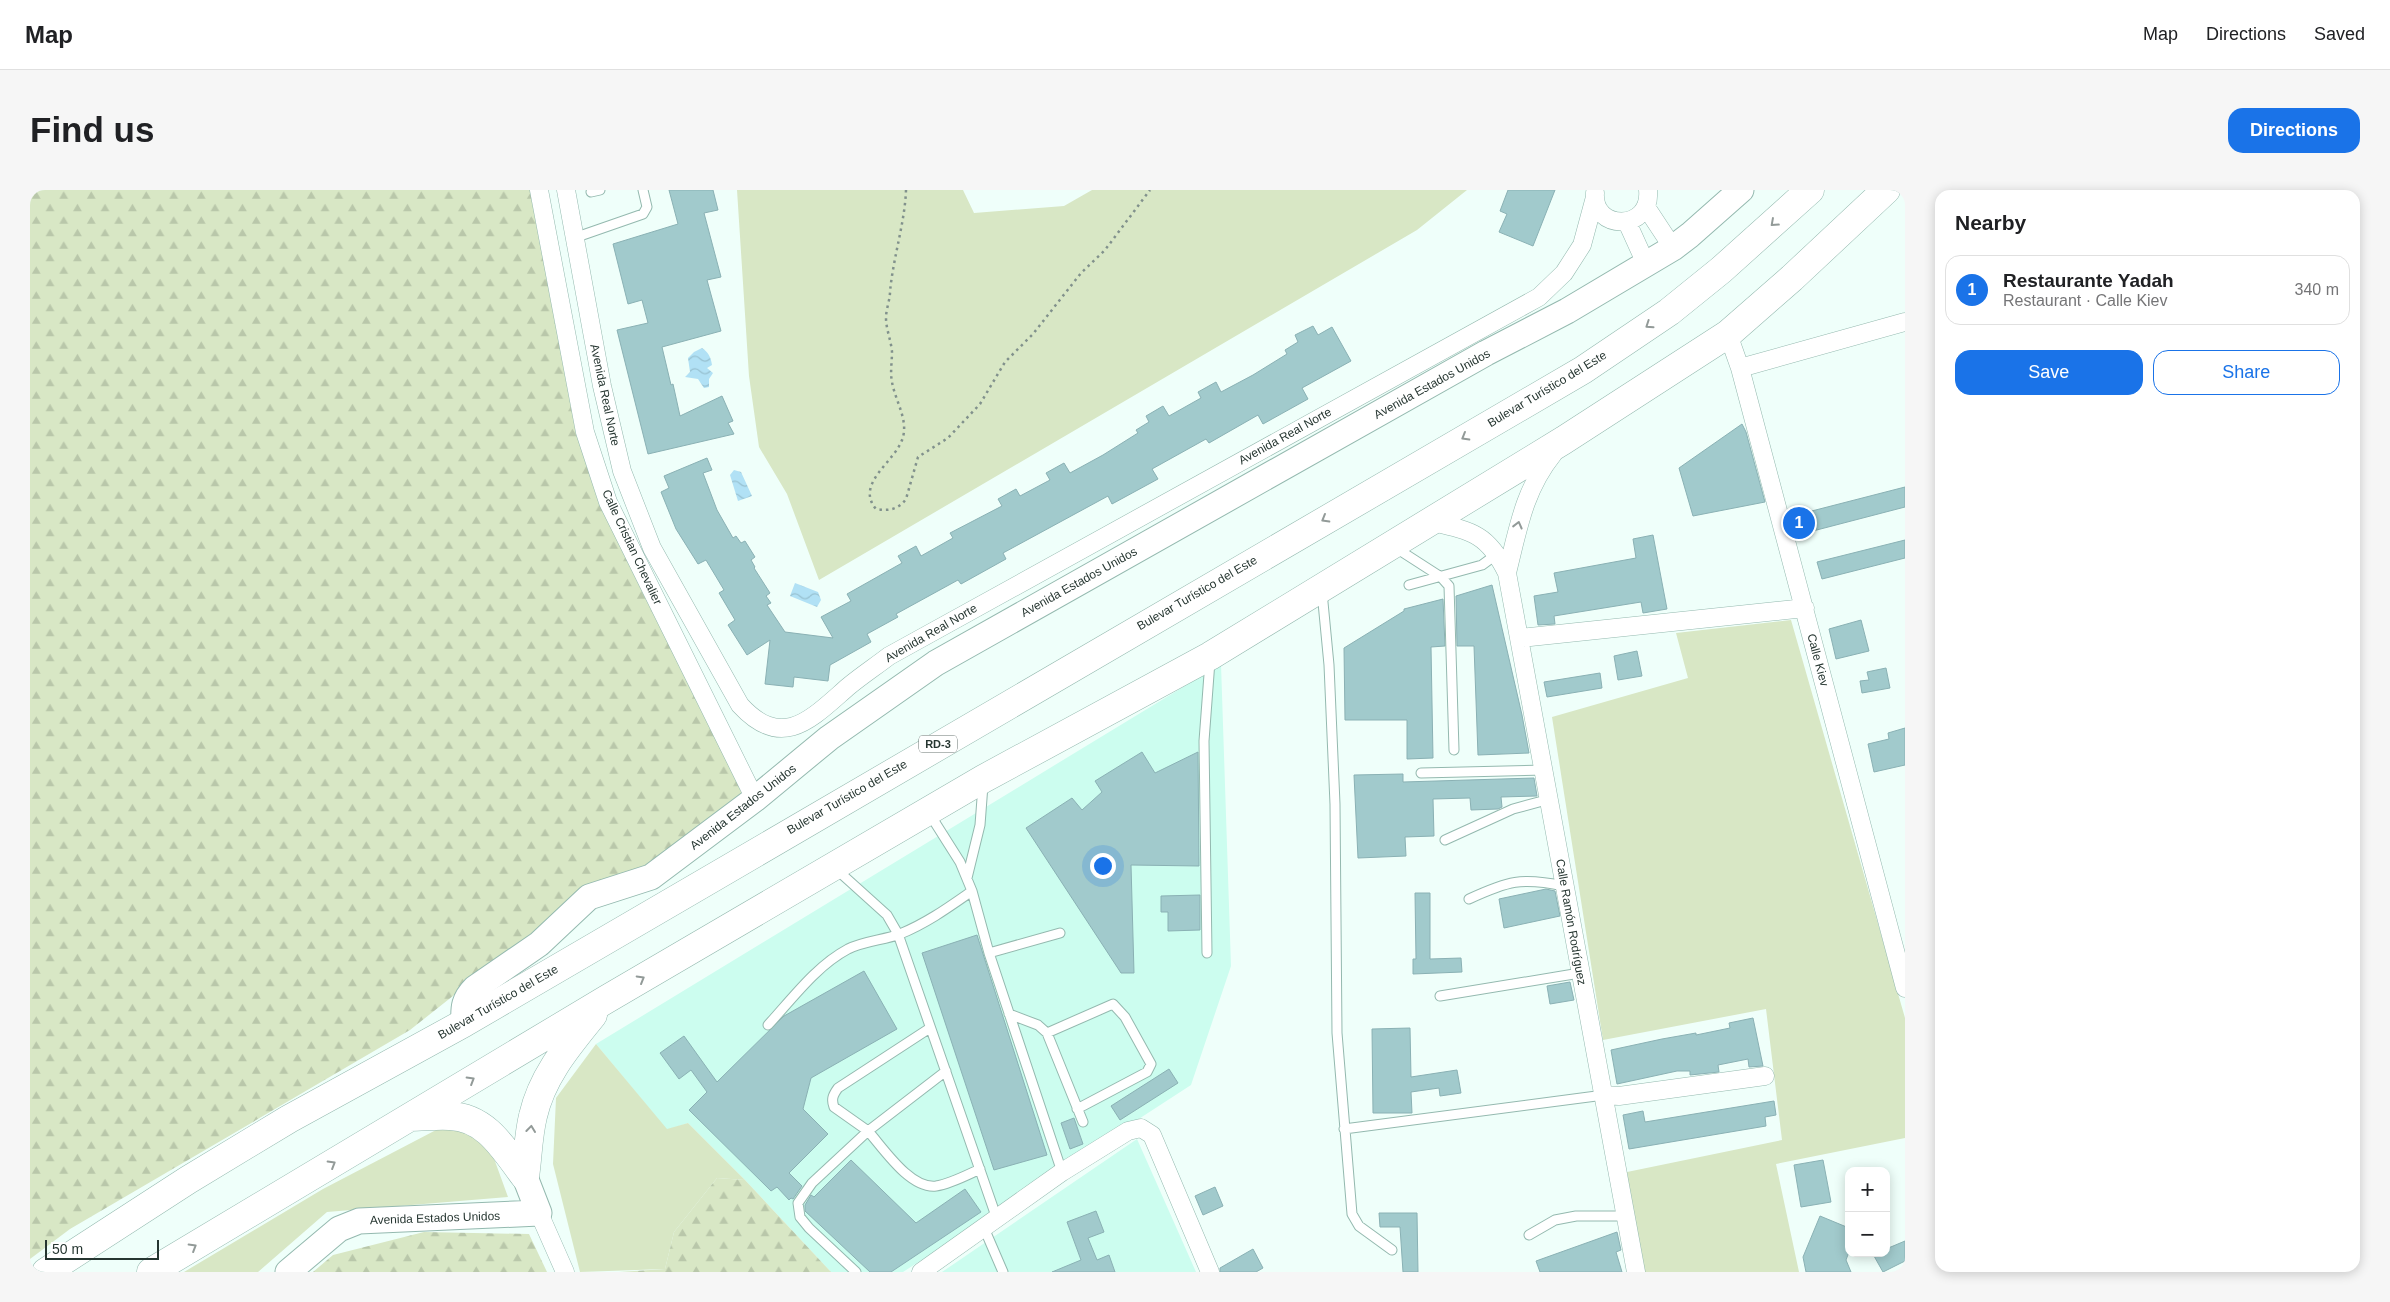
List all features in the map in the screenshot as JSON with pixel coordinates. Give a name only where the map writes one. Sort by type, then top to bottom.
[{"type":"highway","name":"Bulevar Turístico del Este","points":[[46,1272],[188,1180],[272,1130],[464,1023],[788,832],[1582,370],[1669,312],[1721,270],[1810,190]]},
{"type":"highway","points":[[151,1272],[833,866],[983,779],[1210,656],[1564,440],[1728,334],[1792,278],[1886,190]]},
{"type":"highway","points":[[525,1177],[532,1117],[544,1082],[563,1052],[607,999]]},
{"type":"highway","points":[[409,1117],[450,1116],[468,1119],[488,1130],[525,1177]]},
{"type":"street","name":"Calle Cristian Chevalier","points":[[539,190],[585,432],[608,502],[756,799]]},
{"type":"street","name":"Avenida Real Norte","points":[[566,190],[602,386],[622,470],[652,548],[740,705],[757,721],[780,728],[796,727],[810,720],[851,684],[889,656],[1538,297],[1564,273],[1582,244],[1595,192]]},
{"type":"street","name":"Avenida Estados Unidos","points":[[464,1023],[463,1009],[467,996],[475,988],[539,944],[589,897],[651,877],[756,799],[829,738],[936,663],[1486,353],[1567,311],[1673,248],[1741,190]]},
{"type":"street","points":[[1595,192],[1597,206],[1610,220]]},
{"type":"street","points":[[1648,194],[1673,248]]},
{"type":"street","points":[[1587,230],[1610,220],[1627,222],[1635,219],[1648,194]]},
{"type":"street","points":[[1627,222],[1646,264]]},
{"type":"street","points":[[1740,368],[1905,322]]},
{"type":"street","name":"Calle Kiev","points":[[1728,334],[1740,368],[1805,608],[1905,988]]},
{"type":"street","points":[[1507,573],[1524,503],[1540,470],[1564,440]]},
{"type":"street","points":[[1432,522],[1463,529],[1482,538],[1498,553],[1507,573]]},
{"type":"street","name":"Calle Ramón Rodríguez","points":[[1507,573],[1636,1272]]},
{"type":"street","points":[[1520,638],[1805,608]]},
{"type":"street","points":[[1604,1095],[1619,1096],[1765,1076]]},
{"type":"street","points":[[921,1272],[1062,1172],[1128,1131],[1141,1128],[1152,1135],[1210,1272]]},
{"type":"street","points":[[525,1177],[565,1272]]},
{"type":"street","name":"Avenida Estados Unidos","points":[[288,1272],[339,1229],[359,1221],[539,1213]]},
{"type":"lane","points":[[574,238],[643,214],[647,207],[643,190]]},
{"type":"lane","points":[[1392,546],[1441,577],[1450,586],[1454,750]]},
{"type":"lane","points":[[1409,585],[1482,565],[1498,553]]},
{"type":"lane","points":[[1322,588],[1329,666],[1335,804],[1337,1033],[1352,1214],[1359,1226],[1392,1250]]},
{"type":"lane","points":[[1207,953],[1204,741],[1210,656]]},
{"type":"lane","points":[[1421,773],[1544,770]]},
{"type":"lane","points":[[967,878],[980,825],[983,779]]},
{"type":"lane","points":[[1445,840],[1513,809],[1550,800]]},
{"type":"lane","points":[[928,811],[960,862],[972,890],[989,953],[1062,1172]]},
{"type":"lane","points":[[833,866],[887,915],[898,934],[980,1170],[1003,1272]]},
{"type":"lane","points":[[1469,899],[1504,883],[1538,881],[1564,886]]},
{"type":"lane","points":[[768,1025],[821,968],[837,956],[850,948],[898,934],[927,923],[972,890]]},
{"type":"lane","points":[[989,953],[1060,933]]},
{"type":"lane","points":[[1440,996],[1580,974]]},
{"type":"lane","points":[[1047,1033],[1113,1004],[1125,1017],[1151,1064],[1147,1072],[1077,1109]]},
{"type":"lane","points":[[1009,1014],[1038,1025],[1047,1033],[1083,1122]]},
{"type":"lane","points":[[930,1028],[838,1088],[832,1096],[834,1107],[868,1132],[910,1178],[922,1185],[940,1185],[980,1170]]},
{"type":"lane","points":[[856,1272],[805,1223],[800,1217],[798,1203],[812,1183],[868,1132],[946,1070]]},
{"type":"lane","points":[[1344,1129],[1604,1095]]},
{"type":"lane","points":[[1529,1235],[1555,1220],[1576,1216],[1626,1216]]},
{"type":"path","points":[[906,190],[890,277],[886,319],[892,352],[892,385],[905,427],[903,438],[898,448],[876,476],[871,485],[869,495],[876,509],[887,511],[902,504],[906,499],[918,457],[948,438],[980,404],[1004,362],[1033,334],[1081,273],[1105,250],[1150,190]]},
{"type":"shaded area","points":[[1221,664],[1231,966],[1191,1085],[903,1272],[831,1272],[745,1180],[688,1123],[667,1130],[596,1044]]},
{"type":"shaded area","points":[[1137,1139],[1196,1272],[942,1272]]},
{"type":"green space","points":[[30,190],[531,190],[598,500],[668,638],[745,799],[645,870],[598,881],[410,1030],[70,1229],[30,1259]]},
{"type":"green space","points":[[737,190],[963,190],[974,213],[1064,206],[1092,190],[1467,190],[1417,230],[819,580],[787,494],[759,447],[749,376]]},
{"type":"green space","points":[[1791,620],[1905,1018],[1905,1138],[1776,1164],[1799,1272],[1641,1272],[1627,1172],[1782,1140],[1766,1009],[1603,1040],[1552,717],[1688,678],[1676,633]]},
{"type":"green space","points":[[596,1044],[667,1129],[688,1123],[745,1180],[717,1178],[674,1232],[665,1269],[580,1272],[553,1164],[556,1098]]},
{"type":"green space","points":[[467,1128],[492,1153],[508,1197],[327,1212],[258,1272],[184,1272],[323,1189],[436,1130]]},
{"type":"green space","points":[[717,1178],[745,1180],[831,1272],[619,1272],[665,1269],[674,1232]]},
{"type":"green space","points":[[424,1232],[529,1234],[547,1272],[313,1272],[333,1255]]},
{"type":"water","points":[[702,348],[710,357],[712,365],[707,368],[713,373],[709,379],[709,387],[704,388],[698,379],[685,377],[690,372],[688,358]]},
{"type":"water","points":[[734,470],[741,472],[752,496],[738,501],[730,475]]},
{"type":"water","points":[[795,583],[818,592],[821,600],[817,607],[790,596]]},
{"type":"building","points":[[669,190],[713,190],[718,210],[704,213],[721,277],[707,280],[721,331],[662,347],[671,385],[673,384],[680,416],[722,396],[733,421],[728,423],[734,434],[648,454],[617,330],[648,323],[642,300],[628,304],[613,244],[678,224]]},
{"type":"building","points":[[1508,190],[1555,190],[1533,246],[1499,232],[1507,214],[1500,211]]},
{"type":"building","points":[[1313,326],[1318,335],[1332,327],[1351,361],[1302,388],[1308,399],[1263,424],[1258,415],[1209,443],[1206,439],[1152,469],[1158,479],[1112,504],[1108,496],[1003,553],[1006,559],[961,584],[958,580],[896,614],[898,617],[867,634],[871,642],[830,665],[828,681],[794,677],[793,687],[765,684],[770,640],[747,655],[728,625],[735,620],[719,593],[724,590],[706,560],[698,564],[676,529],[661,492],[669,488],[664,476],[707,458],[712,470],[703,473],[717,510],[733,538],[736,536],[741,543],[745,541],[755,557],[751,560],[754,568],[770,593],[766,596],[771,603],[767,605],[785,632],[833,638],[821,617],[851,601],[847,594],[902,563],[898,556],[916,546],[921,556],[953,538],[950,533],[1002,506],[998,499],[1016,489],[1020,496],[1050,480],[1046,473],[1064,463],[1070,473],[1103,455],[1138,433],[1136,430],[1149,422],[1146,416],[1163,406],[1169,416],[1201,398],[1198,392],[1216,382],[1221,392],[1253,375],[1287,354],[1285,350],[1298,342],[1295,335]]},
{"type":"building","points":[[1742,424],[1746,432],[1765,502],[1693,516],[1679,468]]},
{"type":"building","points":[[1905,487],[1905,507],[1809,532],[1804,513]]},
{"type":"building","points":[[1653,535],[1667,609],[1643,613],[1641,602],[1554,616],[1555,624],[1538,625],[1534,596],[1558,592],[1554,573],[1636,558],[1633,539]]},
{"type":"building","points":[[1905,540],[1905,558],[1822,579],[1817,562]]},
{"type":"building","points":[[1492,585],[1529,753],[1478,755],[1474,646],[1457,646],[1456,596]]},
{"type":"building","points":[[1443,599],[1445,646],[1431,647],[1433,758],[1407,759],[1407,720],[1345,720],[1344,648],[1404,611],[1404,609]]},
{"type":"building","points":[[1861,620],[1869,651],[1836,659],[1829,629]]},
{"type":"building","points":[[1637,651],[1642,676],[1618,680],[1614,656]]},
{"type":"building","points":[[1886,668],[1890,688],[1862,693],[1860,681],[1869,680],[1867,672]]},
{"type":"building","points":[[1600,673],[1602,688],[1547,697],[1544,682]]},
{"type":"building","points":[[1905,728],[1905,765],[1874,772],[1868,744],[1889,739],[1888,733]]},
{"type":"building","points":[[1142,752],[1155,773],[1198,752],[1199,866],[1131,865],[1134,973],[1121,973],[1026,828],[1072,798],[1082,810],[1102,792],[1095,781]]},
{"type":"building","points":[[1403,774],[1403,782],[1534,778],[1537,796],[1501,797],[1502,807],[1498,809],[1471,810],[1470,798],[1433,799],[1434,836],[1405,837],[1406,856],[1358,858],[1354,775]]},
{"type":"building","points":[[1546,889],[1555,891],[1560,916],[1504,928],[1499,899]]},
{"type":"building","points":[[1415,893],[1430,893],[1430,959],[1461,958],[1462,972],[1413,974],[1413,959],[1416,959]]},
{"type":"building","points":[[1200,895],[1200,930],[1168,931],[1168,912],[1161,912],[1161,896]]},
{"type":"building","points":[[977,935],[1047,1155],[994,1170],[922,953]]},
{"type":"building","points":[[864,971],[897,1029],[811,1078],[803,1109],[828,1134],[789,1173],[802,1186],[793,1199],[789,1200],[777,1187],[771,1191],[689,1110],[707,1092],[691,1070],[679,1079],[660,1053],[684,1036],[717,1082],[784,1016]]},
{"type":"building","points":[[1570,982],[1574,1000],[1550,1004],[1547,986]]},
{"type":"building","points":[[1753,1018],[1763,1066],[1749,1067],[1748,1059],[1718,1065],[1719,1072],[1690,1075],[1690,1071],[1677,1071],[1617,1084],[1611,1050],[1662,1039],[1730,1028],[1729,1023]]},
{"type":"building","points":[[1410,1028],[1411,1077],[1457,1070],[1461,1093],[1440,1096],[1439,1088],[1411,1092],[1412,1113],[1373,1113],[1372,1029]]},
{"type":"building","points":[[1169,1069],[1178,1083],[1120,1120],[1111,1106]]},
{"type":"building","points":[[1774,1101],[1776,1115],[1765,1117],[1766,1126],[1629,1149],[1623,1115],[1643,1111],[1645,1122]]},
{"type":"building","points":[[1074,1118],[1083,1144],[1070,1149],[1061,1123]]},
{"type":"building","points":[[851,1160],[916,1223],[965,1189],[981,1212],[891,1272],[870,1272],[805,1211],[805,1205],[811,1195],[814,1197]]},
{"type":"building","points":[[1823,1160],[1831,1202],[1801,1207],[1794,1165]]},
{"type":"building","points":[[1215,1187],[1223,1206],[1203,1215],[1195,1196]]},
{"type":"building","points":[[1096,1211],[1104,1232],[1088,1238],[1097,1260],[1109,1255],[1115,1272],[1052,1272],[1081,1260],[1067,1222]]},
{"type":"building","points":[[1379,1213],[1417,1213],[1418,1272],[1403,1272],[1400,1227],[1380,1227]]},
{"type":"building","points":[[1820,1216],[1845,1226],[1845,1257],[1847,1257],[1846,1260],[1851,1272],[1806,1272],[1803,1257]]},
{"type":"building","points":[[1617,1232],[1621,1250],[1616,1252],[1622,1272],[1540,1272],[1536,1261]]},
{"type":"building","points":[[1905,1241],[1905,1261],[1883,1272],[1875,1257],[1890,1257],[1890,1247]]},
{"type":"building","points":[[1253,1249],[1263,1268],[1256,1272],[1220,1272],[1220,1268]]},
{"type":"place","name":"Restaurante Yadah","points":[[1799,523]]}]
